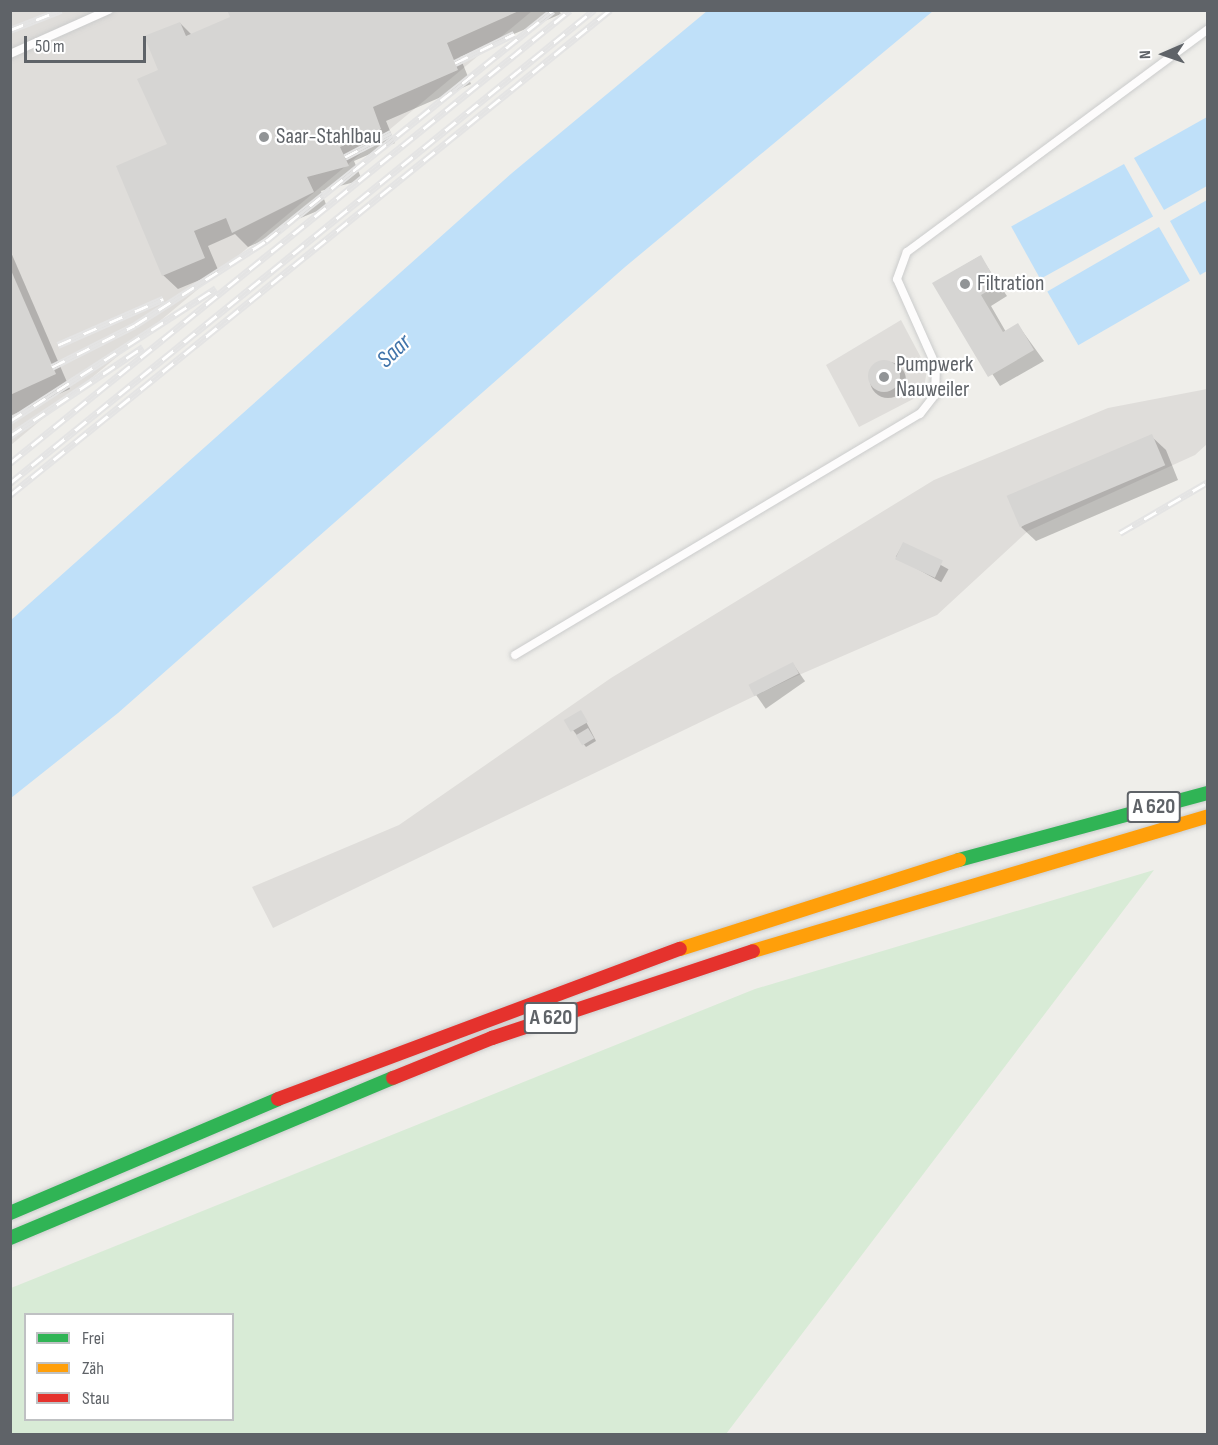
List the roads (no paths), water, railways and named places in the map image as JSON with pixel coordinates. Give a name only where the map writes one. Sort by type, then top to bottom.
[{"type":"highway","name":"A 620","points":[[10,1213],[309,1086],[486,1019],[859,891],[1101,820],[1208,793]]},
{"type":"highway","name":"A 620","points":[[10,1238],[255,1132],[492,1038],[867,913],[1108,842],[1208,816]]},
{"type":"lane","points":[[10,54],[109,10]]},
{"type":"lane","points":[[515,656],[920,414],[935,395],[936,366],[897,279],[907,252],[1208,29]]},
{"type":"water","name":"Saar","points":[[707,11],[933,11],[625,267],[118,713],[11,798],[11,620],[512,173]]},
{"type":"water","points":[[1207,117],[1207,186],[1164,210],[1134,158]]},
{"type":"water","points":[[1124,164],[1153,216],[1040,279],[1011,227]]},
{"type":"water","points":[[1207,200],[1207,271],[1200,275],[1170,221]]},
{"type":"water","points":[[1159,227],[1190,281],[1078,345],[1047,292]]},
{"type":"railway","points":[[10,30],[61,10]]},
{"type":"railway","points":[[52,367],[135,325],[266,241],[553,10]]},
{"type":"railway","points":[[10,463],[570,10]]},
{"type":"railway","points":[[10,483],[594,10]]},
{"type":"railway","points":[[10,495],[610,10]]},
{"type":"railway","points":[[455,63],[514,34]]},
{"type":"railway","points":[[345,157],[391,133]]},
{"type":"railway","points":[[10,421],[216,288]]},
{"type":"railway","points":[[58,345],[163,299]]},
{"type":"railway","points":[[10,436],[143,347]]},
{"type":"railway","points":[[1120,533],[1208,482]]},
{"type":"place","name":"Saar-Stahlbau","points":[[264,137]]},
{"type":"place","name":"Filtration","points":[[965,284]]},
{"type":"place","name":"Pumpwerk Nauweiler","points":[[884,377]]}]
